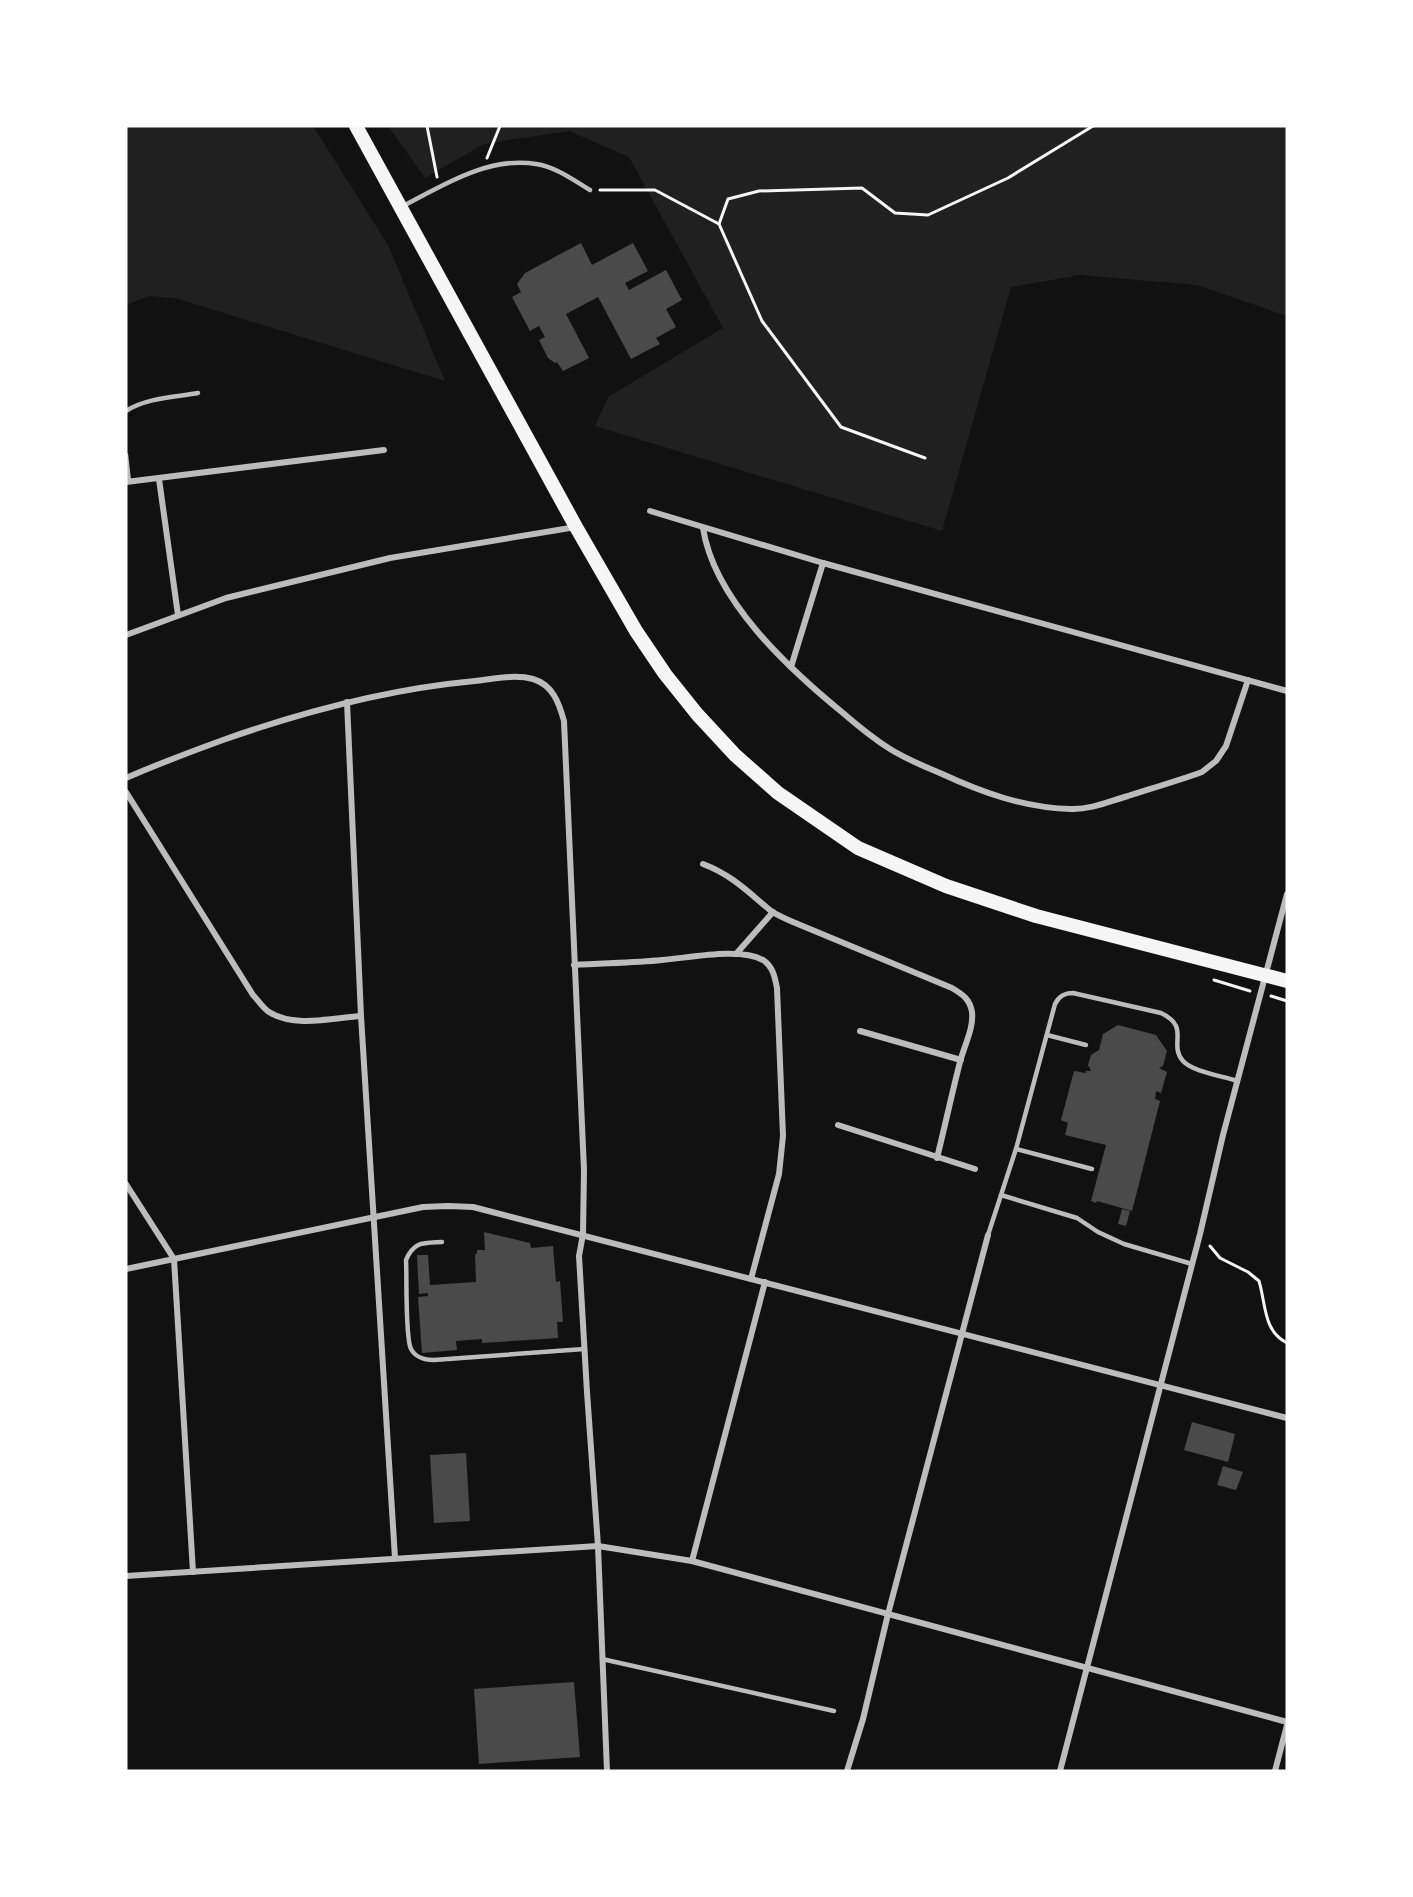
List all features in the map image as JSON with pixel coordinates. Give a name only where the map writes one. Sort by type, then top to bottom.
[{"type":"main road","points":[[356,126],[576,527],[636,631],[665,674],[697,714],[735,755],[778,793],[858,848],[946,886],[1036,916],[1287,981]]},
{"type":"street","points":[[128,482],[384,450]]},
{"type":"street","points":[[159,479],[178,615]]},
{"type":"street","points":[[650,511],[824,563],[1287,691]]},
{"type":"street","points":[[126,635],[226,598],[390,558],[576,527]]},
{"type":"street","points":[[703,528],[711,558],[747,620],[816,691],[862,728],[909,760],[981,791],[1021,803],[1073,810],[1098,805],[1202,772],[1216,761],[1226,746],[1248,680]]},
{"type":"street","points":[[791,667],[824,563]]},
{"type":"street","points":[[126,778],[276,722],[347,702],[430,685],[515,677],[535,680],[551,690],[559,703],[564,721],[584,1170],[583,1234],[579,1256],[598,1546],[607,1771]]},
{"type":"street","points":[[347,702],[361,1016],[395,1558]]},
{"type":"street","points":[[126,792],[253,995],[268,1011],[284,1019],[305,1020],[361,1016]]},
{"type":"street","points":[[703,864],[726,874],[758,898],[772,912],[964,995],[972,1012],[972,1023],[937,1158]]},
{"type":"street","points":[[1060,1771],[1200,1234],[1222,1135],[1287,894]]},
{"type":"street","points":[[736,954],[772,912]]},
{"type":"street","points":[[574,965],[661,961],[736,954],[755,957],[766,962],[774,973],[777,988],[783,1136],[779,1174],[751,1279]]},
{"type":"street","points":[[860,1030],[961,1060]]},
{"type":"street","points":[[838,1125],[975,1169]]},
{"type":"street","points":[[126,1184],[174,1259],[193,1572]]},
{"type":"street","points":[[126,1269],[423,1207],[473,1207],[1287,1418]]},
{"type":"street","points":[[847,1771],[863,1719],[888,1614],[988,1235]]},
{"type":"street","points":[[692,1561],[765,1282]]},
{"type":"street","points":[[126,1576],[598,1546],[692,1561],[1287,1723],[1275,1771]]},
{"type":"lane","points":[[400,207],[483,168],[507,163],[537,164],[557,171],[590,190]]},
{"type":"lane","points":[[126,411],[135,405],[198,393]]},
{"type":"lane","points":[[126,455],[128,482]]},
{"type":"lane","points":[[988,1235],[1016,1149],[1055,1004],[1060,996],[1072,993],[1161,1013],[1171,1018],[1176,1024],[1179,1032],[1177,1052],[1183,1061],[1190,1067],[1237,1081]]},
{"type":"lane","points":[[1047,1035],[1086,1045]]},
{"type":"lane","points":[[1016,1149],[1092,1169]]},
{"type":"lane","points":[[1001,1195],[1077,1218],[1098,1232],[1124,1244],[1192,1264]]},
{"type":"lane","points":[[442,1242],[418,1244],[412,1248],[406,1260],[408,1341],[416,1355],[423,1360],[434,1360],[584,1349]]},
{"type":"lane","points":[[602,1659],[834,1711]]},
{"type":"path","points":[[427,126],[439,187]]},
{"type":"path","points":[[483,168],[500,126]]},
{"type":"path","points":[[719,224],[728,199],[759,191],[862,188],[895,213],[928,215],[1008,178],[1093,126]]},
{"type":"path","points":[[590,190],[655,190],[719,224],[762,321],[842,427],[925,458]]},
{"type":"path","points":[[1200,1234],[1220,1258],[1248,1272],[1259,1281],[1269,1327],[1280,1340],[1287,1343]]},
{"type":"shaded area","points":[[126,126],[313,126],[388,245],[445,381],[175,298],[149,296],[126,305]]},
{"type":"shaded area","points":[[388,126],[1287,126],[1287,316],[1197,285],[1080,275],[1011,287],[942,531],[595,426],[608,397],[723,328],[629,157],[569,131],[484,144],[425,178]]},
{"type":"building","points":[[581,243],[592,265],[633,243],[648,271],[625,283],[629,290],[666,270],[682,300],[666,309],[676,327],[656,338],[660,344],[631,359],[598,297],[566,314],[589,358],[563,371],[557,362],[548,358],[539,340],[545,337],[539,326],[530,331],[512,297],[521,292],[517,284],[525,273]]},
{"type":"building","points":[[1118,1025],[1156,1035],[1167,1051],[1163,1066],[1159,1068],[1167,1072],[1161,1093],[1156,1091],[1155,1099],[1160,1101],[1132,1211],[1091,1201],[1106,1145],[1065,1135],[1068,1123],[1061,1120],[1074,1071],[1086,1073],[1086,1071],[1091,1071],[1088,1065],[1091,1055],[1099,1050],[1103,1034]]},
{"type":"building","points":[[1122,1209],[1130,1211],[1126,1226],[1118,1224]]},
{"type":"building","points":[[484,1232],[530,1243],[531,1248],[553,1246],[556,1282],[560,1281],[563,1322],[557,1322],[558,1338],[482,1343],[482,1339],[456,1341],[457,1350],[422,1353],[418,1297],[428,1296],[428,1293],[419,1294],[417,1255],[428,1255],[430,1285],[476,1282],[475,1254],[477,1250],[485,1250]]},
{"type":"building","points":[[1192,1422],[1235,1434],[1228,1462],[1184,1450]]},
{"type":"building","points":[[466,1453],[470,1521],[434,1523],[430,1455]]},
{"type":"building","points":[[1223,1466],[1243,1472],[1236,1490],[1217,1485]]},
{"type":"building","points":[[574,1682],[580,1757],[479,1764],[474,1689]]}]
